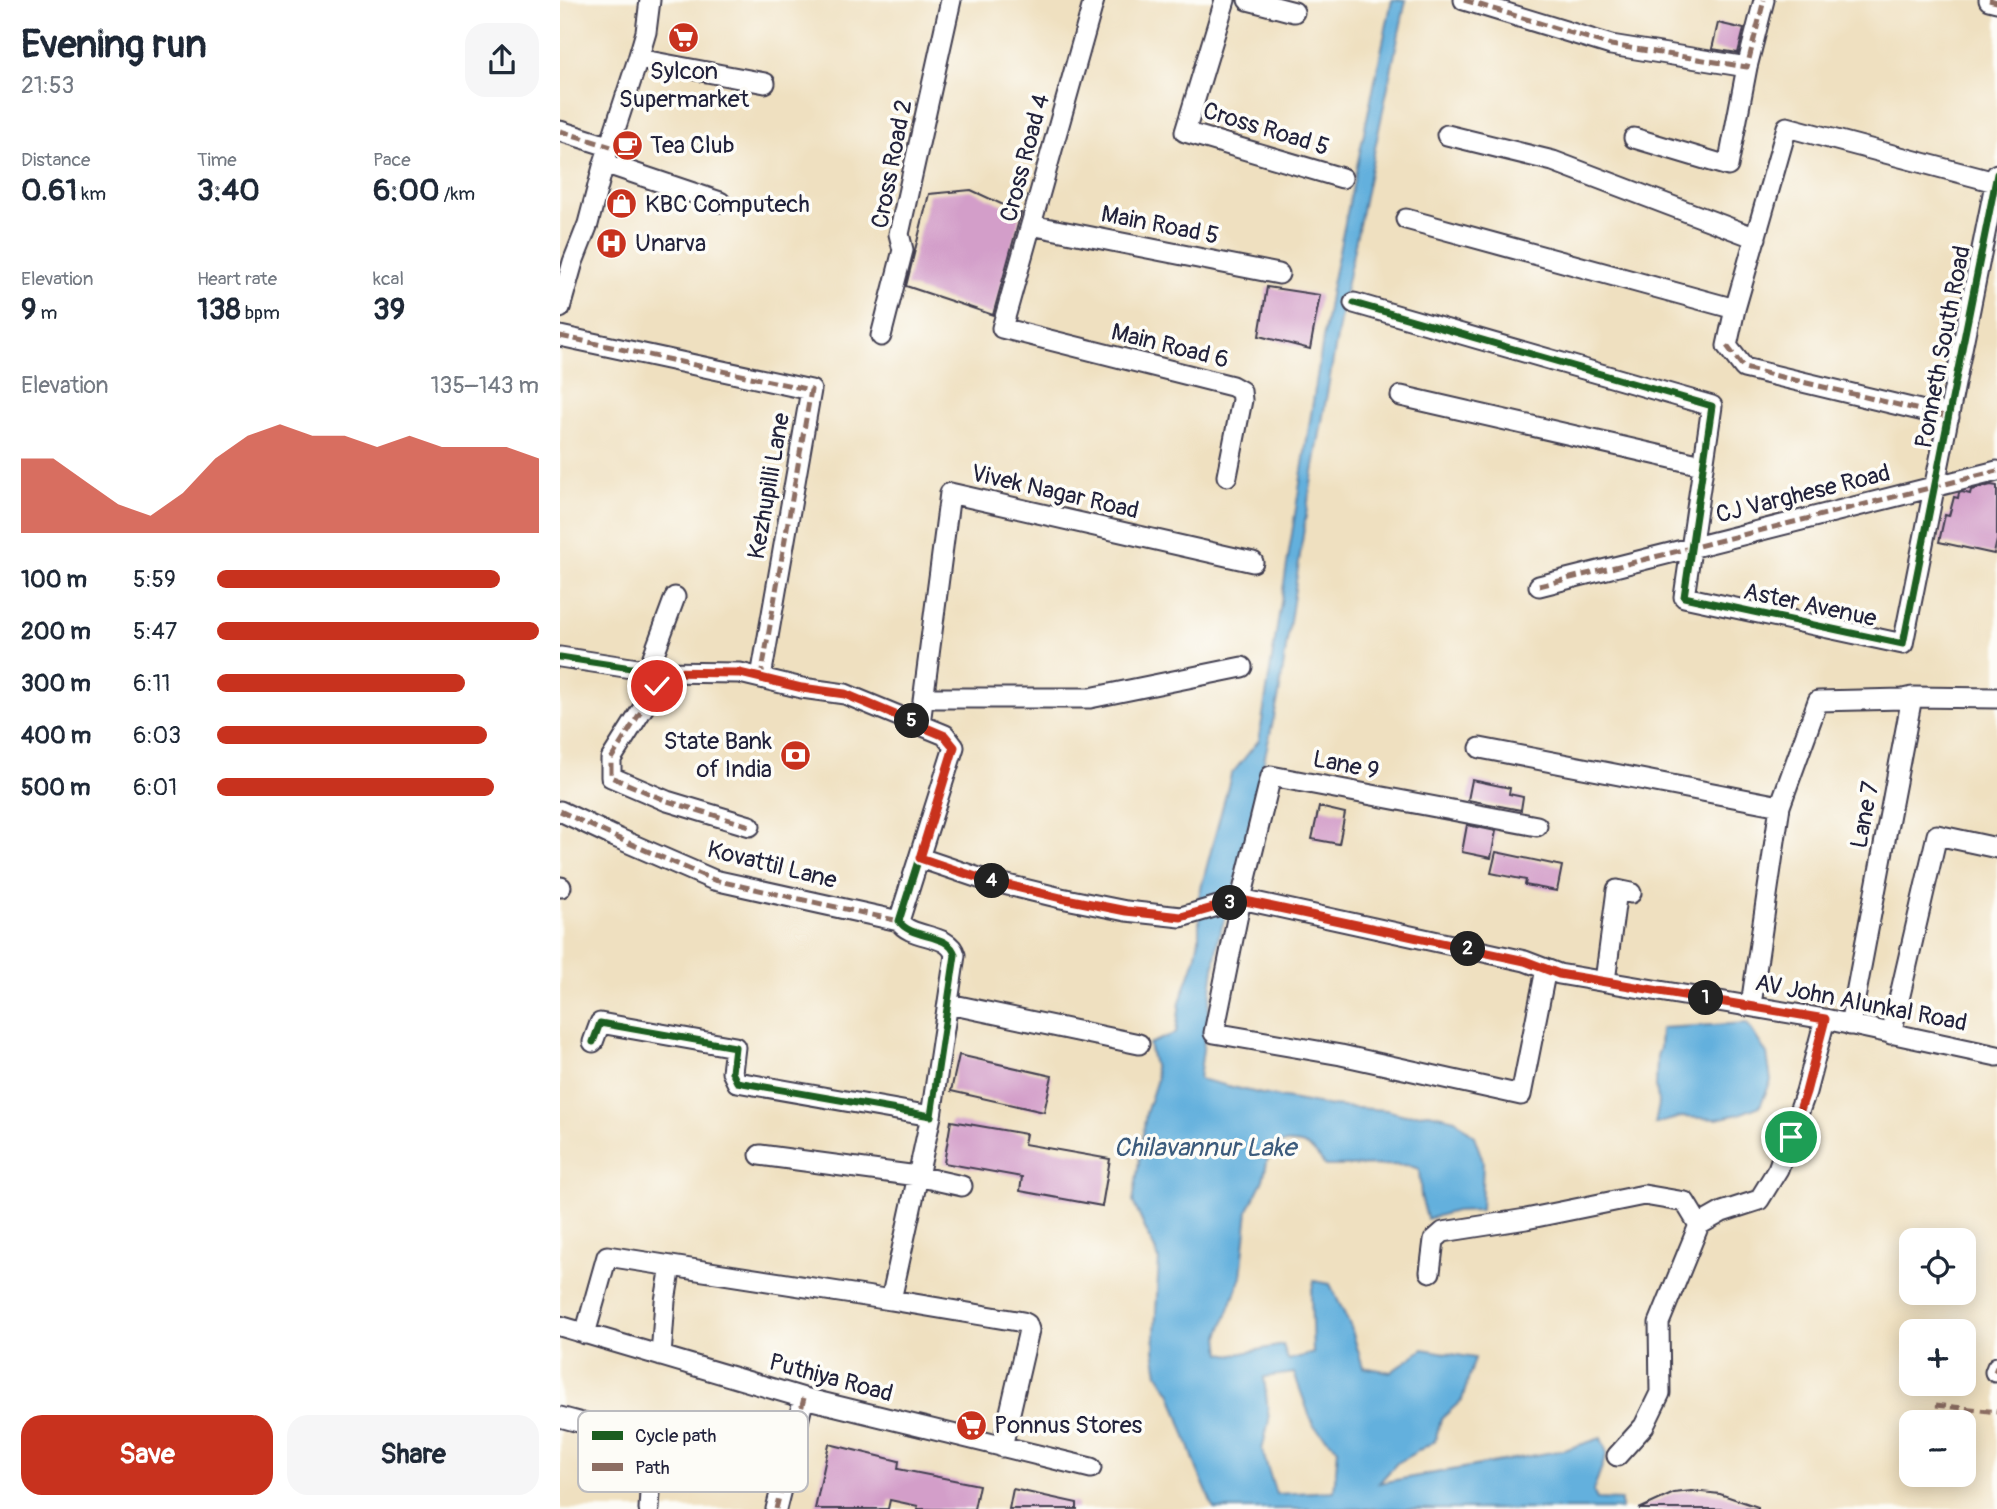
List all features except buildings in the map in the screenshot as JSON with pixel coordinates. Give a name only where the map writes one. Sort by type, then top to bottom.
[{"type":"street","points":[[560,308],[567,261],[588,224],[646,32],[650,0]]},
{"type":"street","name":"Cross Road 2","points":[[881,336],[903,250],[899,233],[951,0]]},
{"type":"street","name":"Cross Road 4","points":[[1002,328],[1094,0]]},
{"type":"street","name":"Cross Road 5","points":[[1225,0],[1185,132],[1342,178]]},
{"type":"street","points":[[1248,0],[1294,12]]},
{"type":"street","points":[[1464,0],[1611,45],[1747,67]]},
{"type":"street","points":[[1634,138],[1728,166],[1747,67],[1764,0]]},
{"type":"street","points":[[1989,0],[1997,2]]},
{"type":"street","points":[[638,59],[765,83]]},
{"type":"street","points":[[1949,417],[1744,368],[1727,346],[1787,127],[1996,178]]},
{"type":"street","points":[[560,131],[607,155],[720,202]]},
{"type":"street","points":[[1447,135],[1553,161],[1756,238]]},
{"type":"street","name":"Ponneth South Road","points":[[1935,487],[1996,178]]},
{"type":"street","points":[[1406,219],[1735,309]]},
{"type":"street","name":"Main Road 5","points":[[1031,225],[1279,274]]},
{"type":"street","points":[[1354,303],[1712,406],[1692,546]]},
{"type":"street","name":"Main Road 6","points":[[1002,328],[1232,386],[1241,391],[1242,400],[1227,476]]},
{"type":"street","name":"Kezhupilli Lane","points":[[560,336],[811,390],[761,677]]},
{"type":"street","points":[[1401,396],[1702,465]]},
{"type":"street","name":"CJ Varghese Road","points":[[1539,586],[1997,471]]},
{"type":"street","name":"Aster Avenue","points":[[1692,546],[1684,597],[1903,645],[1935,487]]},
{"type":"street","name":"Vivek Nagar Road","points":[[919,724],[950,493],[1253,562]]},
{"type":"street","points":[[675,597],[653,671],[657,686],[611,759],[611,777],[667,801],[750,826]]},
{"type":"street","points":[[560,657],[653,671],[740,673],[802,688],[845,694],[945,736],[954,747],[899,921]]},
{"type":"street","points":[[923,698],[1090,698],[1242,667]]},
{"type":"street","points":[[1780,806],[1818,701],[1912,697],[1997,698]]},
{"type":"street","name":"Lane 7","points":[[1850,1025],[1912,697]]},
{"type":"street","points":[[1480,748],[1780,806]]},
{"type":"street","name":"Lane 9","points":[[1241,900],[1271,776],[1536,826]]},
{"type":"street","points":[[1751,1005],[1785,777]]},
{"type":"street","name":"Kovattil Lane","points":[[560,811],[714,880],[899,921],[903,928],[943,942],[954,950],[955,956],[948,1004]]},
{"type":"street","points":[[1891,1034],[1937,835],[1997,848]]},
{"type":"street","name":"AV John Alunkal Road","points":[[920,858],[979,878],[1126,911],[1181,917],[1241,900],[1525,961],[1559,974],[1751,1005],[1997,1056]]},
{"type":"street","points":[[1605,981],[1617,890],[1631,893]]},
{"type":"street","points":[[1241,900],[1214,1033],[1341,1055],[1521,1095],[1546,970]]},
{"type":"street","points":[[891,1300],[931,1116],[948,1004],[1139,1044]]},
{"type":"street","points":[[1617,1456],[1644,1426],[1660,1393],[1659,1323],[1699,1225],[1722,1212],[1759,1200],[1778,1169],[1806,1092],[1825,1019]]},
{"type":"street","points":[[593,1042],[600,1023],[735,1047],[732,1072],[737,1083],[931,1116]]},
{"type":"street","points":[[760,1155],[917,1176],[962,1186]]},
{"type":"street","points":[[1430,1272],[1434,1240],[1443,1232],[1526,1219],[1644,1195],[1685,1202],[1699,1225]]},
{"type":"street","points":[[585,1334],[607,1256],[1023,1322],[1029,1330],[1002,1447]]},
{"type":"street","points":[[661,1356],[671,1266]]},
{"type":"street","name":"Puthiya Road","points":[[560,1326],[804,1398],[1091,1468]]},
{"type":"street","points":[[801,1411],[804,1398]]},
{"type":"street","points":[[560,1417],[578,1422]]},
{"type":"street","points":[[776,1509],[780,1492]]},
{"type":"water","name":"Chilavannur Lake","points":[[1392,0],[1406,0],[1345,292],[1309,495],[1279,695],[1235,887],[1218,939],[1199,1079],[1329,1106],[1386,1110],[1405,1115],[1429,1113],[1455,1119],[1474,1136],[1483,1161],[1481,1210],[1455,1211],[1427,1219],[1421,1196],[1419,1169],[1407,1165],[1325,1166],[1314,1152],[1302,1144],[1271,1144],[1263,1180],[1248,1210],[1241,1277],[1219,1336],[1221,1353],[1233,1355],[1283,1345],[1288,1360],[1313,1353],[1311,1294],[1314,1281],[1330,1284],[1351,1327],[1363,1367],[1391,1372],[1423,1349],[1475,1358],[1462,1400],[1441,1419],[1435,1441],[1397,1463],[1379,1483],[1564,1450],[1601,1438],[1607,1453],[1593,1491],[1597,1499],[1621,1500],[1621,1509],[1214,1509],[1171,1394],[1158,1374],[1154,1350],[1159,1259],[1133,1202],[1146,1113],[1157,1079],[1149,1044],[1176,1033],[1180,1002],[1199,939],[1199,896],[1231,775],[1259,740],[1331,289]],"holes":[[[1294,1373],[1313,1425],[1338,1449],[1334,1491],[1276,1494],[1262,1450],[1269,1420],[1264,1377]]]},
{"type":"water","points":[[1747,1023],[1767,1054],[1771,1081],[1760,1106],[1717,1119],[1681,1117],[1655,1124],[1659,1104],[1656,1088],[1661,1028]]},
{"type":"marked path","points":[[1464,0],[1611,45],[1747,67],[1764,0]]},
{"type":"marked path","points":[[1989,0],[1997,2]]},
{"type":"marked path","points":[[560,131],[611,147]]},
{"type":"marked path","points":[[560,336],[811,390],[761,677]]},
{"type":"marked path","points":[[1727,346],[1744,368],[1949,417]]},
{"type":"marked path","points":[[1539,586],[1997,471]]},
{"type":"marked path","points":[[657,672],[657,686],[611,759],[611,777],[667,801],[750,826]]},
{"type":"marked path","points":[[560,811],[714,880],[899,921]]},
{"type":"marked path","points":[[1995,1372],[1997,1367]]},
{"type":"marked path","points":[[801,1411],[804,1398]]},
{"type":"marked path","points":[[1936,1405],[1997,1412]]},
{"type":"marked path","points":[[776,1509],[780,1492]]},
{"type":"cycle path","points":[[1354,303],[1712,406],[1684,597],[1903,644],[1997,174]]},
{"type":"cycle path","points":[[560,657],[657,672],[740,673],[802,688],[845,694],[945,735],[954,747],[899,921],[912,931],[945,943],[955,955],[931,1116],[737,1082],[732,1072],[735,1047],[600,1023],[593,1042]]},
{"type":"place","name":"Sylcon Supermarket","points":[[684,37]]},
{"type":"place","name":"Tea Club","points":[[627,145]]},
{"type":"place","name":"KBC Computech","points":[[622,204]]},
{"type":"place","name":"Unarva","points":[[612,243]]},
{"type":"place","name":"State Bank of India","points":[[795,755]]},
{"type":"place","name":"Ponnus Stores","points":[[971,1425]]},
{"type":"route","points":[[657,686],[657,672],[740,673],[802,688],[845,694],[945,736],[954,747],[920,858],[979,878],[1126,911],[1181,917],[1241,900],[1525,961],[1559,974],[1825,1019],[1791,1137]]}]
